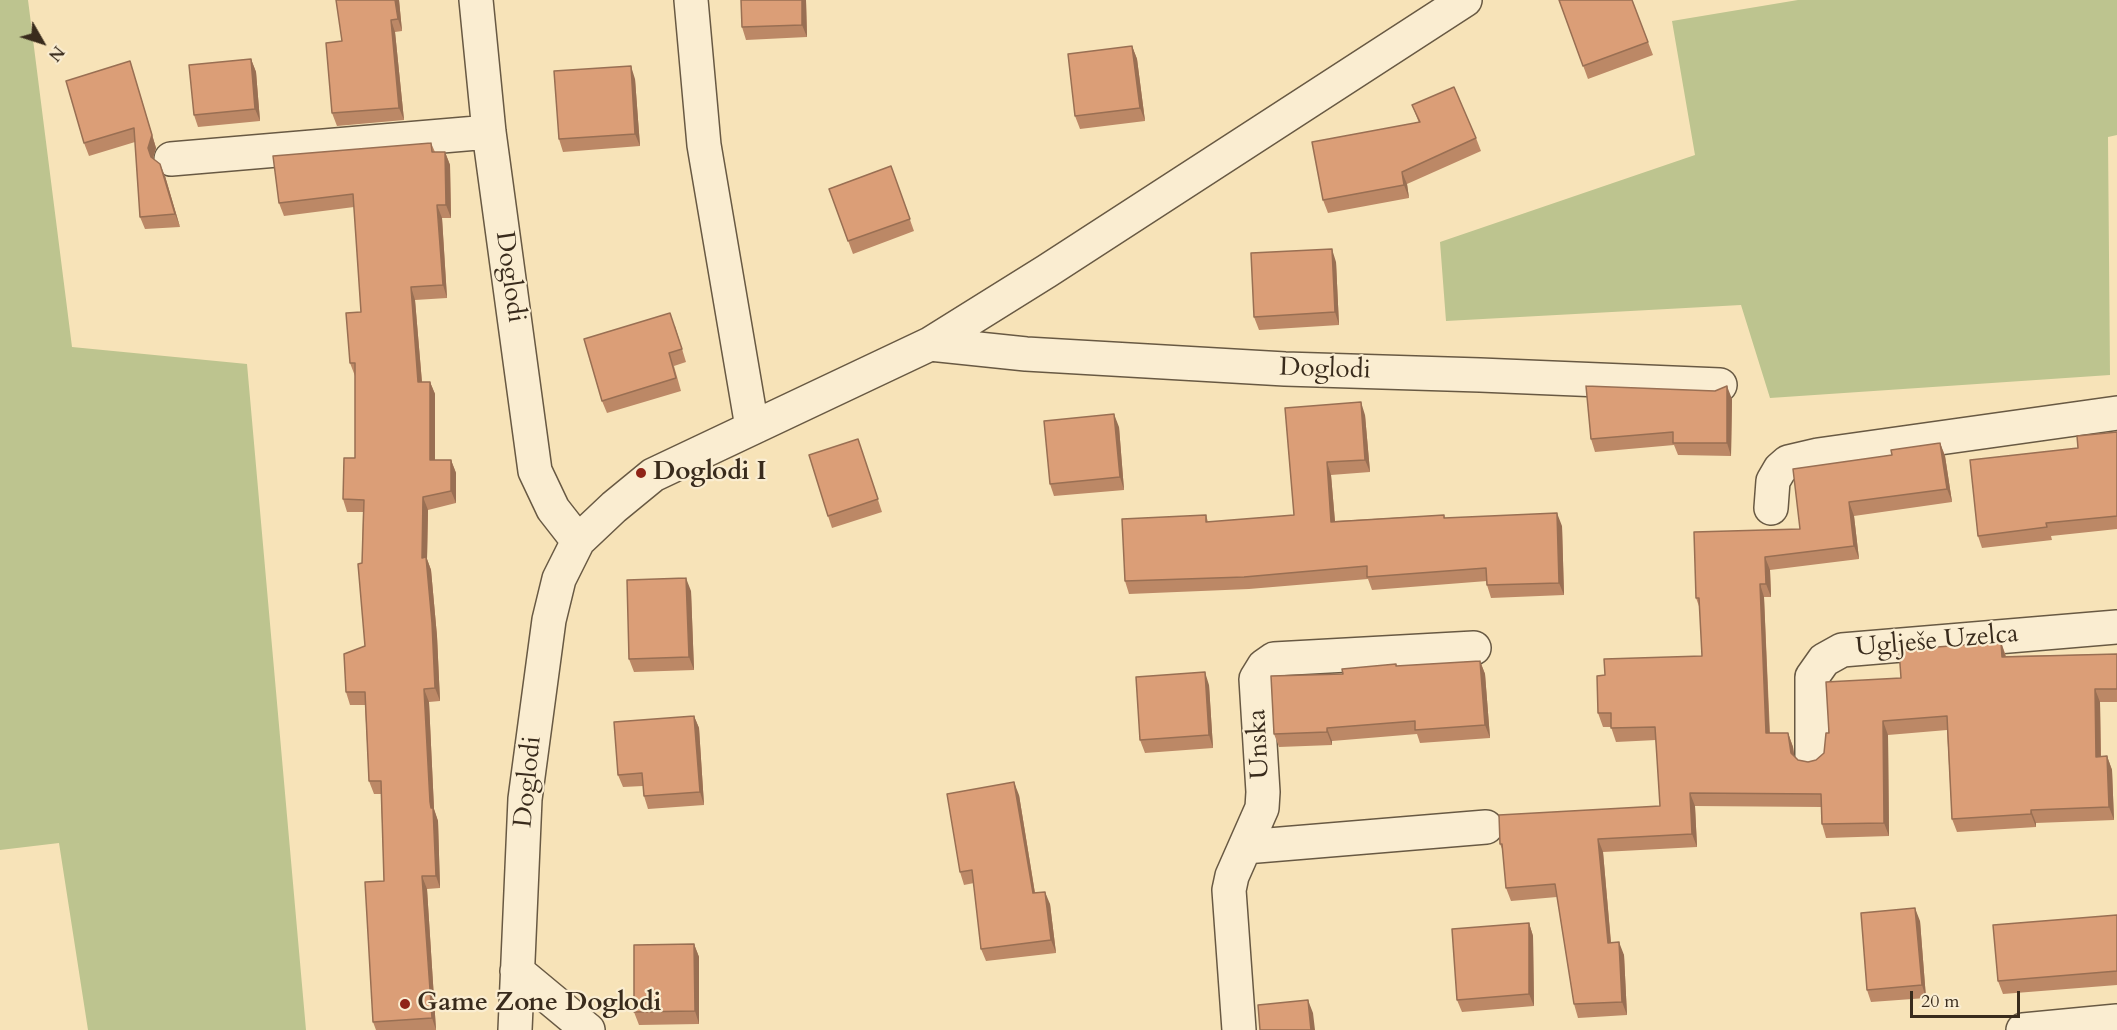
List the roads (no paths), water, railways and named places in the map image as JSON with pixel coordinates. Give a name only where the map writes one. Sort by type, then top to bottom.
[{"type":"street","name":"Doglodi","points":[[476,0],[489,132],[535,471],[553,509],[578,542]]},
{"type":"street","points":[[691,0],[704,145],[752,427]]},
{"type":"street","name":"Doglodi","points":[[515,1030],[525,799],[549,620],[559,579],[578,542],[652,475],[930,344],[1057,265],[1465,0]]},
{"type":"street","points":[[171,159],[489,132]]},
{"type":"street","name":"Doglodi","points":[[930,344],[1026,354],[1285,369],[1720,386]]},
{"type":"street","points":[[1771,508],[1773,481],[1780,469],[1788,462],[1818,455],[2117,413]]},
{"type":"street","name":"Uglješe Uzelca","points":[[1812,757],[1812,677],[1824,660],[1842,650],[2117,627]]},
{"type":"street","name":"Unska","points":[[1239,1030],[1229,890],[1232,876],[1262,808],[1256,679],[1264,666],[1274,659],[1474,648]]},
{"type":"street","points":[[1245,847],[1486,827]]},
{"type":"street","points":[[517,971],[588,1030]]},
{"type":"street","points":[[2023,1030],[2117,1021]]},
{"type":"place","name":"Doglodi I","points":[[641,473]]},
{"type":"place","name":"Game Zone Doglodi","points":[[405,1004]]}]
